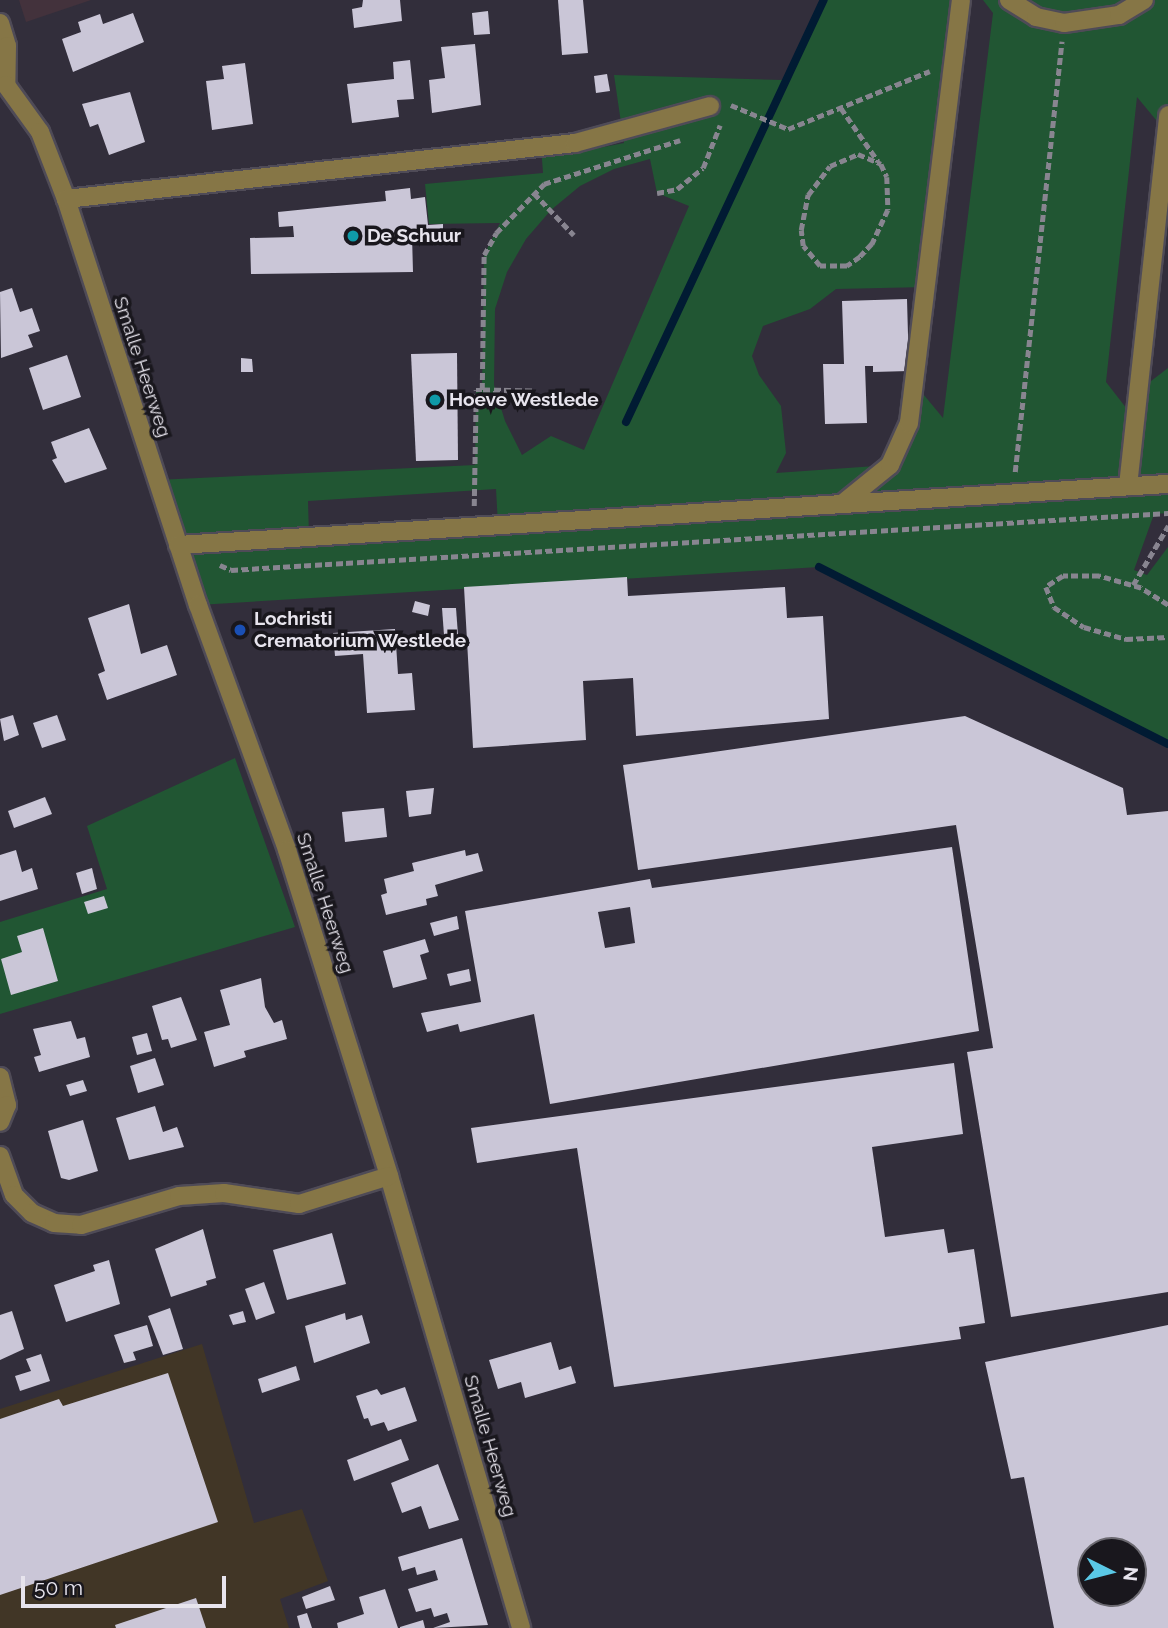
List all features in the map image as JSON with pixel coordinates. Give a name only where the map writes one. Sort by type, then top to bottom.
[{"type":"street","points":[[842,504],[890,465],[909,423],[961,0]]},
{"type":"street","points":[[1009,0],[1036,17],[1064,23],[1092,23],[1119,15],[1144,0]]},
{"type":"street","name":"Smalle Heerweg","points":[[0,23],[7,46],[3,86],[34,120],[66,199],[178,545],[287,850],[389,1176],[521,1628]]},
{"type":"street","points":[[66,199],[575,143],[715,111]]},
{"type":"street","points":[[1128,486],[1168,115]]},
{"type":"street","points":[[178,545],[1168,484]]},
{"type":"street","points":[[0,1077],[7,1105],[0,1122]]},
{"type":"street","points":[[0,1156],[14,1195],[32,1213],[54,1223],[81,1225],[179,1196],[224,1193],[299,1204],[389,1176]]},
{"type":"path","points":[[1013,494],[1064,23]]},
{"type":"path","points":[[758,114],[788,129],[953,61]]},
{"type":"path","points":[[841,107],[881,164],[887,177],[888,211],[872,244],[847,266],[820,266],[803,246],[801,230],[808,195],[830,166],[844,157],[858,154],[881,164]]},
{"type":"path","points":[[657,193],[677,189],[703,168],[720,125],[715,111]]},
{"type":"path","points":[[707,130],[720,125]]},
{"type":"path","points":[[482,390],[484,255],[507,220],[544,184],[694,134]]},
{"type":"path","points":[[534,192],[575,235]]},
{"type":"path","points":[[474,526],[476,390],[532,391]]},
{"type":"path","points":[[178,545],[231,570],[1168,513]]},
{"type":"path","points":[[1133,585],[1168,526]]},
{"type":"path","points":[[1168,605],[1133,585],[1100,576],[1063,576],[1051,580],[1046,597],[1067,617],[1104,634],[1145,640],[1168,637]]},
{"type":"shaded area","points":[[19,0],[91,0],[26,22]]},
{"type":"shaded area","points":[[202,1344],[254,1523],[302,1509],[328,1581],[280,1599],[289,1628],[0,1628],[0,1409]]},
{"type":"green space","points":[[824,0],[961,0],[926,287],[836,289],[810,309],[763,326],[752,356],[759,375],[781,406],[786,453],[776,473],[890,465],[914,383],[943,418],[993,13],[983,0],[1168,0],[1168,177],[1166,132],[1137,97],[1106,382],[1134,418],[1138,391],[1168,368],[1168,513],[1154,514],[1134,570],[1147,575],[1168,547],[1168,744],[819,567],[198,605],[157,480],[475,465],[476,390],[482,390],[484,255],[500,223],[429,224],[425,184],[543,173],[541,146],[578,152],[624,143],[614,75],[783,80]],"holes":[[[650,159],[657,193],[689,206],[584,450],[551,436],[522,455],[505,421],[494,385],[495,309],[507,272],[526,239],[551,210],[580,186],[614,169]],[[496,489],[498,525],[309,536],[308,501]]]},
{"type":"green space","points":[[235,758],[295,927],[0,1014],[0,922],[107,889],[87,826]]},
{"type":"building","points":[[363,0],[400,0],[402,21],[354,28],[352,9],[362,7]]},
{"type":"building","points":[[558,0],[583,0],[588,53],[562,55]]},
{"type":"building","points":[[488,11],[490,34],[474,35],[472,13]]},
{"type":"building","points":[[133,13],[144,42],[73,72],[62,39],[81,32],[78,22],[100,14],[103,24]]},
{"type":"building","points":[[475,44],[481,105],[432,113],[429,80],[445,78],[441,47]]},
{"type":"building","points":[[410,60],[414,99],[397,100],[399,117],[352,123],[347,84],[394,79],[393,62]]},
{"type":"building","points":[[245,63],[253,124],[212,130],[206,81],[224,79],[222,66]]},
{"type":"building","points":[[607,74],[610,91],[596,93],[594,76]]},
{"type":"building","points":[[130,92],[145,142],[109,155],[98,124],[90,127],[82,104]]},
{"type":"building","name":"De Schuur","points":[[410,188],[411,199],[425,197],[428,225],[443,224],[443,234],[412,235],[413,272],[251,274],[250,238],[294,237],[293,226],[279,227],[278,212],[386,201],[385,191]]},
{"type":"building","points":[[12,288],[20,312],[32,308],[40,331],[28,335],[33,347],[1,358],[0,292]]},
{"type":"building","points":[[907,299],[909,371],[873,372],[873,366],[865,366],[867,423],[825,424],[823,364],[844,364],[842,301]]},
{"type":"building","name":"Hoeve Westlede","points":[[457,353],[458,460],[416,461],[411,354]]},
{"type":"building","points":[[67,355],[81,397],[43,410],[29,368]]},
{"type":"building","points":[[241,358],[252,359],[253,372],[241,372]]},
{"type":"building","points":[[89,428],[107,469],[65,483],[52,460],[57,458],[51,442]]},
{"type":"building","points":[[627,577],[628,596],[785,587],[787,618],[823,616],[829,719],[636,736],[633,678],[583,681],[586,740],[473,748],[464,587]]},
{"type":"building","points":[[415,601],[430,605],[428,616],[412,612]]},
{"type":"building","points":[[129,604],[141,654],[167,645],[177,675],[107,700],[98,674],[105,671],[88,618]]},
{"type":"building","points":[[442,608],[456,608],[458,635],[444,635]]},
{"type":"building","points":[[395,629],[398,674],[412,673],[415,710],[367,713],[363,654],[335,656],[333,633]]},
{"type":"building","points":[[13,715],[19,735],[4,741],[0,719]]},
{"type":"building","points":[[57,715],[66,740],[42,748],[33,723]]},
{"type":"building","points":[[965,716],[1123,788],[1127,815],[1168,811],[1168,1292],[1011,1317],[967,1052],[993,1048],[956,825],[638,870],[623,765]]},
{"type":"building","points":[[434,788],[431,814],[409,817],[406,791]]},
{"type":"building","points":[[45,797],[52,814],[14,828],[8,811]]},
{"type":"building","points":[[384,808],[387,837],[345,842],[342,812]]},
{"type":"building","points":[[952,847],[979,1031],[550,1104],[534,1014],[460,1032],[458,1024],[427,1032],[421,1013],[481,1002],[465,911],[650,879],[652,888]],"holes":[[[630,907],[635,943],[605,948],[598,912]]]},
{"type":"building","points":[[16,850],[22,872],[32,868],[38,889],[0,901],[0,855]]},
{"type":"building","points":[[465,850],[466,856],[478,853],[483,871],[435,885],[438,896],[426,899],[427,905],[386,915],[381,895],[387,893],[384,879],[414,871],[412,863]]},
{"type":"building","points":[[92,868],[97,889],[82,894],[76,873]]},
{"type":"building","points":[[104,896],[108,908],[88,914],[84,902]]},
{"type":"building","points":[[457,916],[459,929],[434,936],[430,923]]},
{"type":"building","points":[[43,928],[58,981],[11,995],[1,959],[22,952],[17,936]]},
{"type":"building","points":[[425,939],[429,952],[420,955],[427,979],[393,988],[383,951]]},
{"type":"building","points":[[469,969],[471,981],[450,986],[447,974]]},
{"type":"building","points":[[261,978],[265,1007],[274,1023],[282,1020],[287,1039],[244,1051],[246,1057],[214,1067],[204,1032],[230,1025],[220,990]]},
{"type":"building","points":[[181,997],[197,1040],[171,1048],[168,1039],[162,1040],[152,1006]]},
{"type":"building","points":[[71,1021],[77,1039],[85,1037],[90,1057],[39,1072],[34,1057],[41,1055],[33,1029]]},
{"type":"building","points":[[147,1033],[152,1051],[137,1055],[132,1037]]},
{"type":"building","points":[[155,1058],[164,1085],[138,1093],[130,1066]]},
{"type":"building","points":[[954,1063],[963,1134],[872,1147],[885,1237],[944,1229],[948,1253],[974,1249],[985,1323],[959,1327],[961,1339],[614,1387],[577,1148],[477,1163],[471,1128]]},
{"type":"building","points":[[83,1080],[87,1091],[70,1096],[66,1085]]},
{"type":"building","points":[[155,1106],[163,1132],[177,1127],[184,1147],[129,1160],[116,1118]]},
{"type":"building","points":[[83,1120],[98,1171],[69,1180],[61,1178],[48,1131]]},
{"type":"building","points":[[203,1229],[216,1278],[206,1281],[207,1285],[171,1297],[155,1249]]},
{"type":"building","points":[[332,1233],[346,1284],[287,1300],[273,1250]]},
{"type":"building","points":[[109,1260],[120,1304],[66,1322],[54,1285],[95,1271],[93,1265]]},
{"type":"building","points":[[264,1282],[275,1313],[256,1320],[245,1289]]},
{"type":"building","points":[[170,1308],[183,1349],[163,1355],[148,1316]]},
{"type":"building","points":[[12,1311],[24,1349],[0,1360],[0,1315]]},
{"type":"building","points":[[243,1311],[246,1322],[233,1325],[229,1315]]},
{"type":"building","points":[[345,1313],[346,1320],[362,1315],[370,1343],[314,1363],[305,1326]]},
{"type":"building","points":[[147,1325],[153,1346],[133,1352],[136,1360],[124,1363],[114,1335]]},
{"type":"building","points":[[1168,1325],[1168,1628],[1054,1628],[1024,1477],[1011,1479],[985,1362]]},
{"type":"building","points":[[551,1342],[559,1370],[571,1366],[576,1383],[525,1398],[521,1382],[498,1389],[489,1360]]},
{"type":"building","points":[[41,1354],[50,1381],[20,1391],[15,1376],[31,1371],[26,1359]]},
{"type":"building","points":[[296,1366],[300,1380],[262,1393],[258,1379]]},
{"type":"building","points":[[168,1373],[218,1522],[0,1595],[0,1419],[59,1399],[63,1406]]},
{"type":"building","points":[[405,1387],[417,1421],[388,1431],[384,1422],[371,1426],[368,1418],[364,1419],[356,1396],[377,1389],[381,1395]]},
{"type":"building","points":[[401,1439],[409,1460],[354,1481],[347,1460]]},
{"type":"building","points":[[438,1464],[459,1520],[429,1529],[421,1506],[402,1513],[391,1483]]},
{"type":"building","points":[[462,1538],[488,1625],[433,1628],[450,1622],[447,1613],[434,1617],[431,1608],[416,1612],[408,1589],[438,1580],[435,1570],[417,1575],[415,1567],[402,1571],[398,1557]]},
{"type":"building","points":[[330,1586],[335,1600],[306,1609],[302,1597]]},
{"type":"building","points":[[385,1589],[398,1628],[338,1628],[337,1623],[364,1614],[359,1597]]},
{"type":"building","points":[[196,1598],[206,1628],[116,1628],[115,1625]]},
{"type":"building","points":[[307,1613],[312,1628],[300,1628],[297,1616]]},
{"type":"building","points":[[423,1620],[425,1628],[400,1628],[400,1627]]},
{"type":"waterway","points":[[626,422],[824,0]]},
{"type":"waterway","points":[[819,567],[1168,744]]},
{"type":"place","name":"De Schuur","points":[[353,236]]},
{"type":"place","name":"Hoeve Westlede","points":[[435,400]]},
{"type":"place","name":"Lochristi Crematorium Westlede","points":[[240,630]]}]
